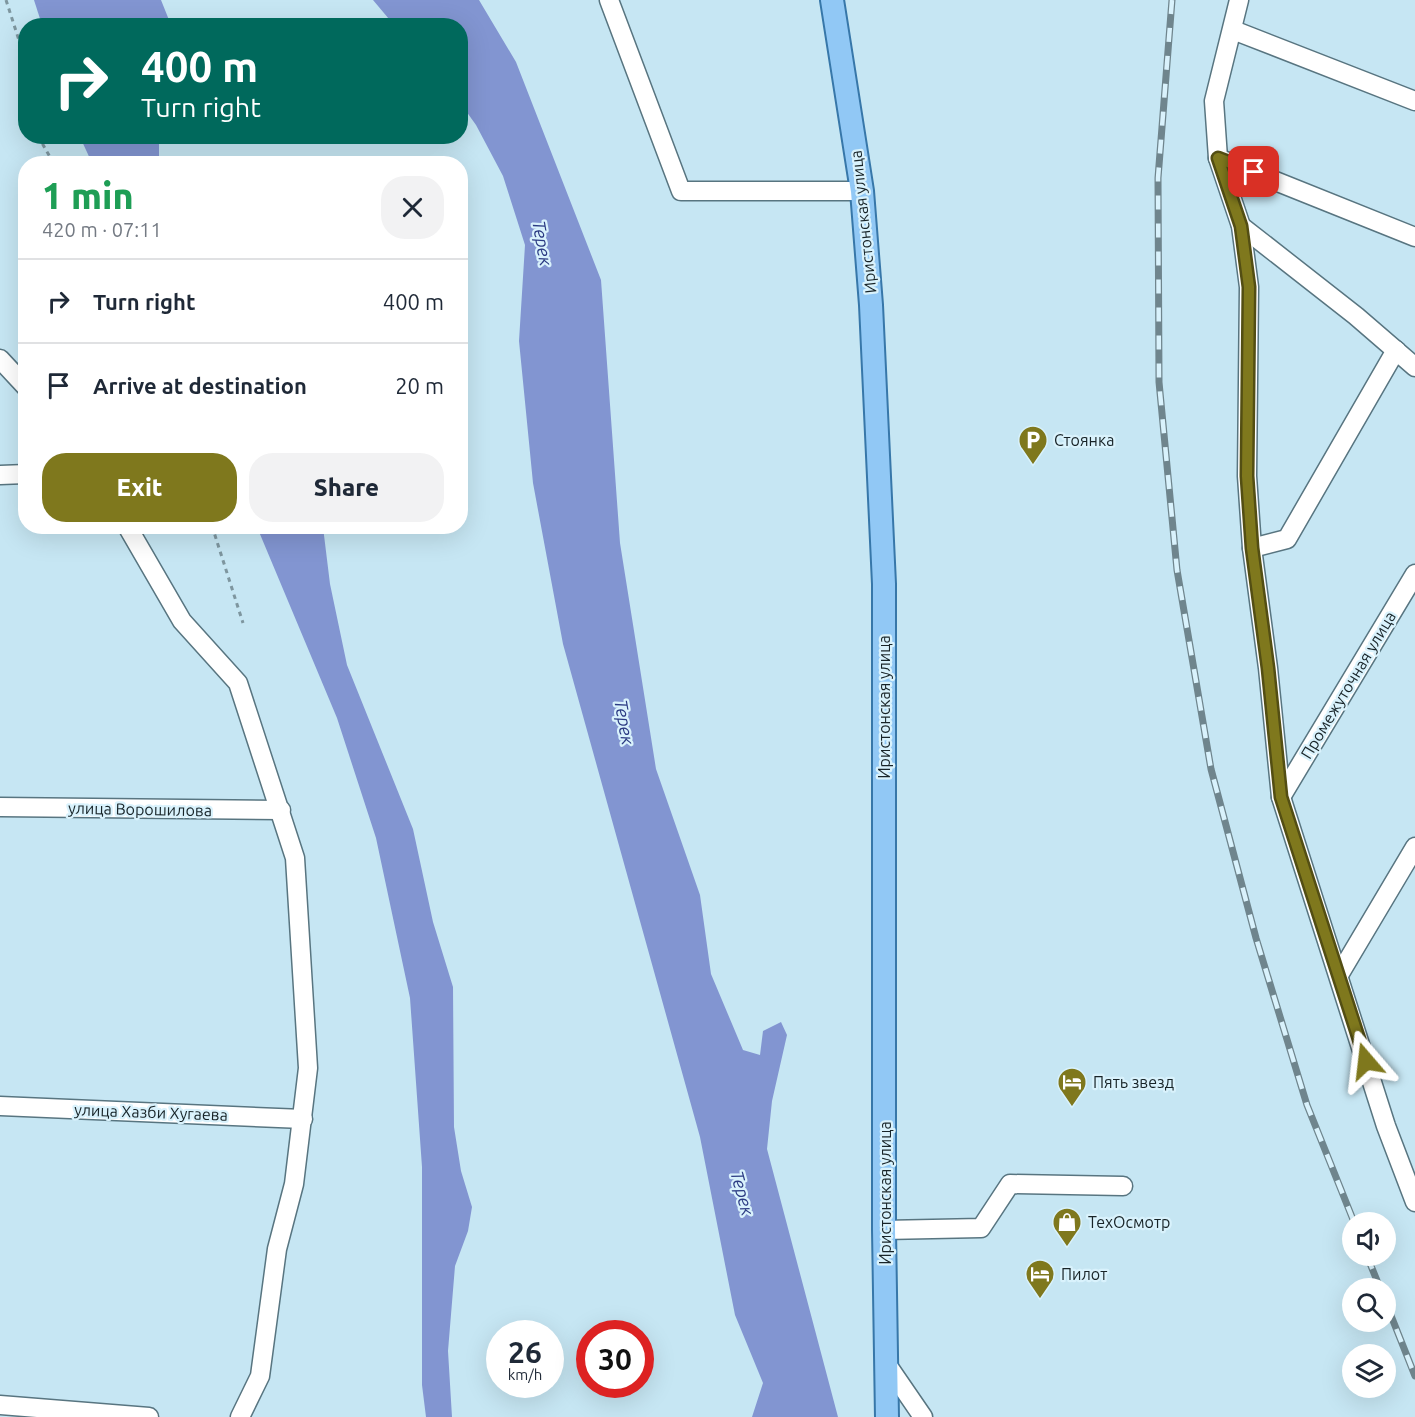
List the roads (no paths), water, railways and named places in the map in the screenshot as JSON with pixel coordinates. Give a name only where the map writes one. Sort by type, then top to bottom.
[{"type":"main road","name":"Иристонская улица","points":[[832,0],[862,191],[872,305],[884,584],[884,1230],[888,1366],[887,1417]]},
{"type":"street","points":[[609,0],[681,191],[862,191]]},
{"type":"street","points":[[1239,0],[1214,101],[1218,158],[1241,226],[1249,287],[1247,476],[1252,548],[1268,668],[1281,797],[1386,1126],[1415,1202]]},
{"type":"street","points":[[1233,30],[1415,101]]},
{"type":"street","points":[[1218,158],[1415,237]]},
{"type":"street","points":[[1241,226],[1415,367]]},
{"type":"street","points":[[1252,548],[1287,539],[1396,350]]},
{"type":"street","points":[[0,358],[18,378]]},
{"type":"street","points":[[0,475],[18,474]]},
{"type":"street","points":[[132,534],[182,621],[238,683],[295,858],[308,1068],[303,1119],[294,1184],[277,1249],[260,1376],[240,1417]]},
{"type":"street","name":"Промежуточная улица","points":[[1281,797],[1415,574]]},
{"type":"street","name":"улица Ворошилова","points":[[0,807],[281,810]]},
{"type":"street","points":[[1339,975],[1415,847]]},
{"type":"street","name":"улица Хазби Хугаева","points":[[0,1106],[303,1119]]},
{"type":"street","points":[[884,1230],[981,1227],[1010,1184],[1123,1186]]},
{"type":"street","points":[[888,1366],[923,1417]]},
{"type":"street","points":[[0,1406],[150,1417]]},
{"type":"water","points":[[34,0],[161,0],[168,18],[40,18]]},
{"type":"water","name":"Терек","points":[[373,0],[479,0],[516,62],[601,280],[620,543],[656,769],[700,895],[711,974],[743,1050],[760,1055],[763,1031],[781,1022],[787,1035],[772,1101],[767,1149],[838,1417],[752,1417],[763,1383],[735,1315],[700,1137],[563,644],[533,483],[519,341],[525,245],[503,176],[468,114],[468,18],[388,18]]},
{"type":"water","points":[[83,144],[159,144],[159,156],[89,156]]},
{"type":"water","points":[[260,534],[324,534],[330,584],[347,665],[413,829],[433,922],[453,987],[454,1127],[461,1171],[472,1207],[468,1231],[455,1266],[448,1351],[452,1417],[426,1417],[422,1385],[422,1167],[410,998],[376,838],[337,718]]},
{"type":"railway","points":[[1172,0],[1158,178],[1159,382],[1177,570],[1211,769],[1256,938],[1307,1105],[1350,1212]]},
{"type":"railway","points":[[1371,1266],[1376,1278]]},
{"type":"railway","points":[[1396,1328],[1415,1376]]},
{"type":"place","name":"Стоянка","points":[[1033,466]]},
{"type":"place","name":"Пять звезд","points":[[1072,1108]]},
{"type":"place","name":"ТехОсмотр","points":[[1067,1248]]},
{"type":"place","name":"Пилот","points":[[1040,1300]]}]
